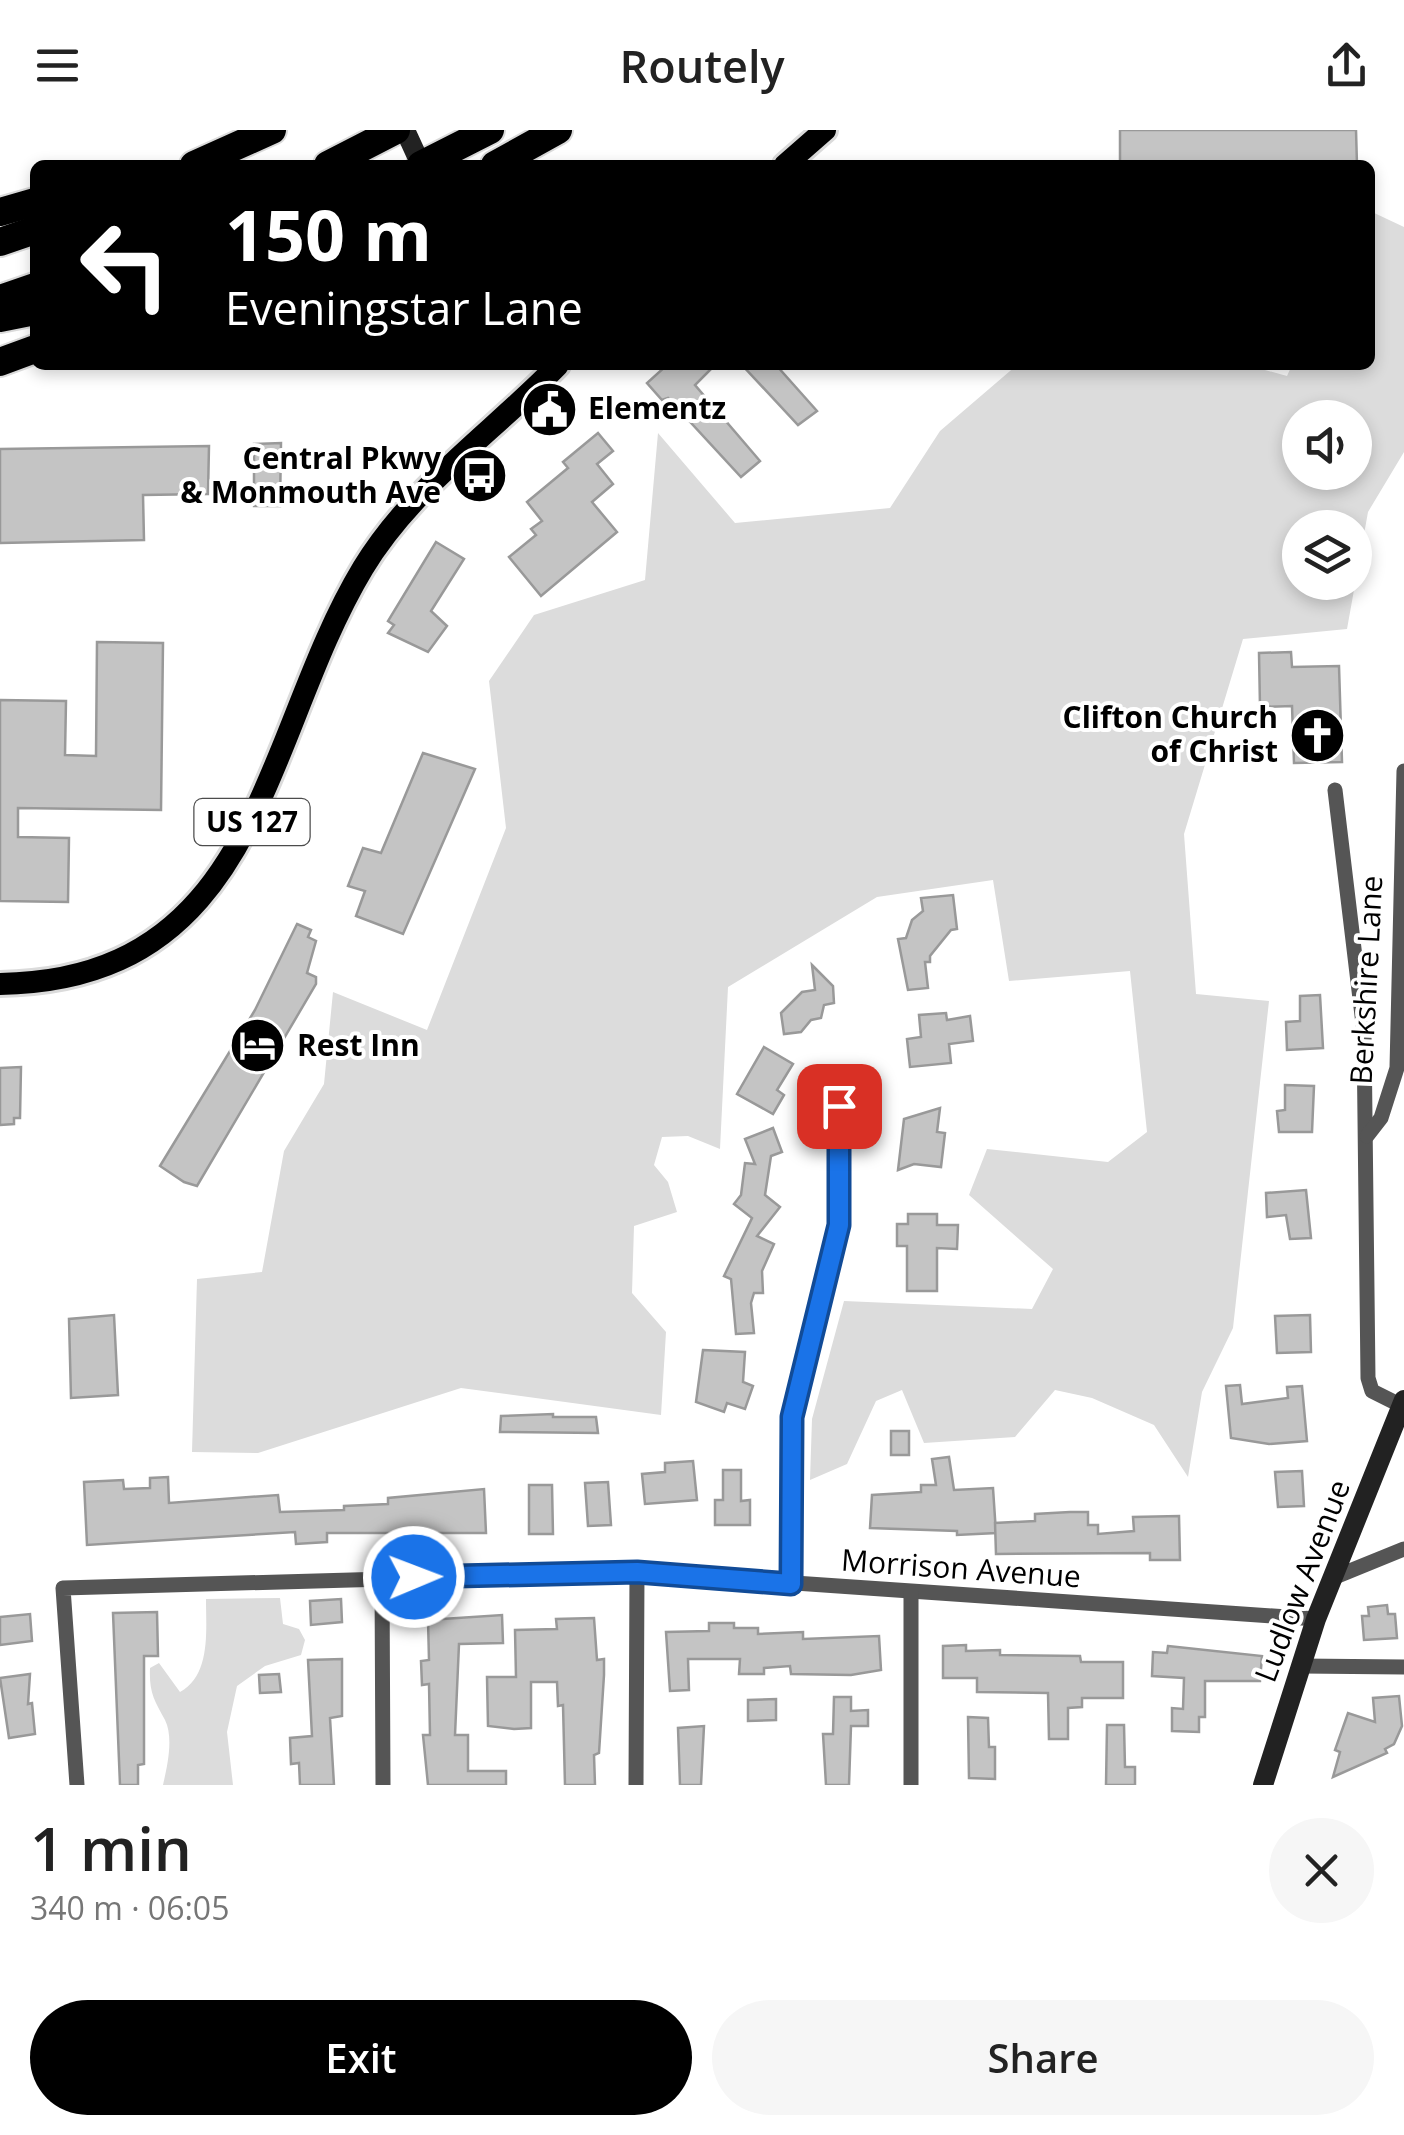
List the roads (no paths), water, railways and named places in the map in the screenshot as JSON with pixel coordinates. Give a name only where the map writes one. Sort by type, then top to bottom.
[{"type":"highway","points":[[205,160],[272,130]]},
{"type":"highway","points":[[338,160],[396,130]]},
{"type":"highway","points":[[431,160],[490,130]]},
{"type":"highway","points":[[503,160],[558,130]]},
{"type":"highway","points":[[0,212],[30,203]]},
{"type":"highway","points":[[0,242],[30,232]]},
{"type":"highway","points":[[0,300],[30,289]]},
{"type":"highway","points":[[0,318],[30,312]]},
{"type":"highway","points":[[0,362],[30,351]]},
{"type":"main road","points":[[405,130],[419,160]]},
{"type":"main road","points":[[792,160],[825,130]]},
{"type":"main road","name":"US 127","points":[[0,984],[67,976],[126,954],[154,938],[208,890],[242,841],[347,598],[377,546],[411,504],[553,370]]},
{"type":"main road","name":"Ludlow Avenue","points":[[1264,1785],[1316,1620],[1403,1403]]},
{"type":"street","name":"Berkshire Lane","points":[[1403,1403],[1372,1391],[1368,1378],[1367,1136],[1381,1118],[1397,1068],[1404,771]]},
{"type":"street","points":[[1334,790],[1364,1032],[1367,1136]]},
{"type":"street","points":[[791,1584],[792,1417],[839,1225],[839,1083]]},
{"type":"street","points":[[1335,1577],[1404,1549]]},
{"type":"street","points":[[636,1785],[637,1572]]},
{"type":"street","name":"Morrison Avenue","points":[[77,1785],[63,1588],[637,1572],[1316,1620]]},
{"type":"street","points":[[382,1578],[383,1785]]},
{"type":"street","points":[[911,1593],[911,1785]]},
{"type":"street","points":[[1301,1666],[1404,1668]]},
{"type":"place","name":"Elementz","points":[[549,409]]},
{"type":"place","name":"Central Pkwy & Monmouth Ave","points":[[480,476]]},
{"type":"place","name":"Clifton Church of Christ","points":[[1317,735]]},
{"type":"place","name":"Rest Inn","points":[[258,1046]]}]
